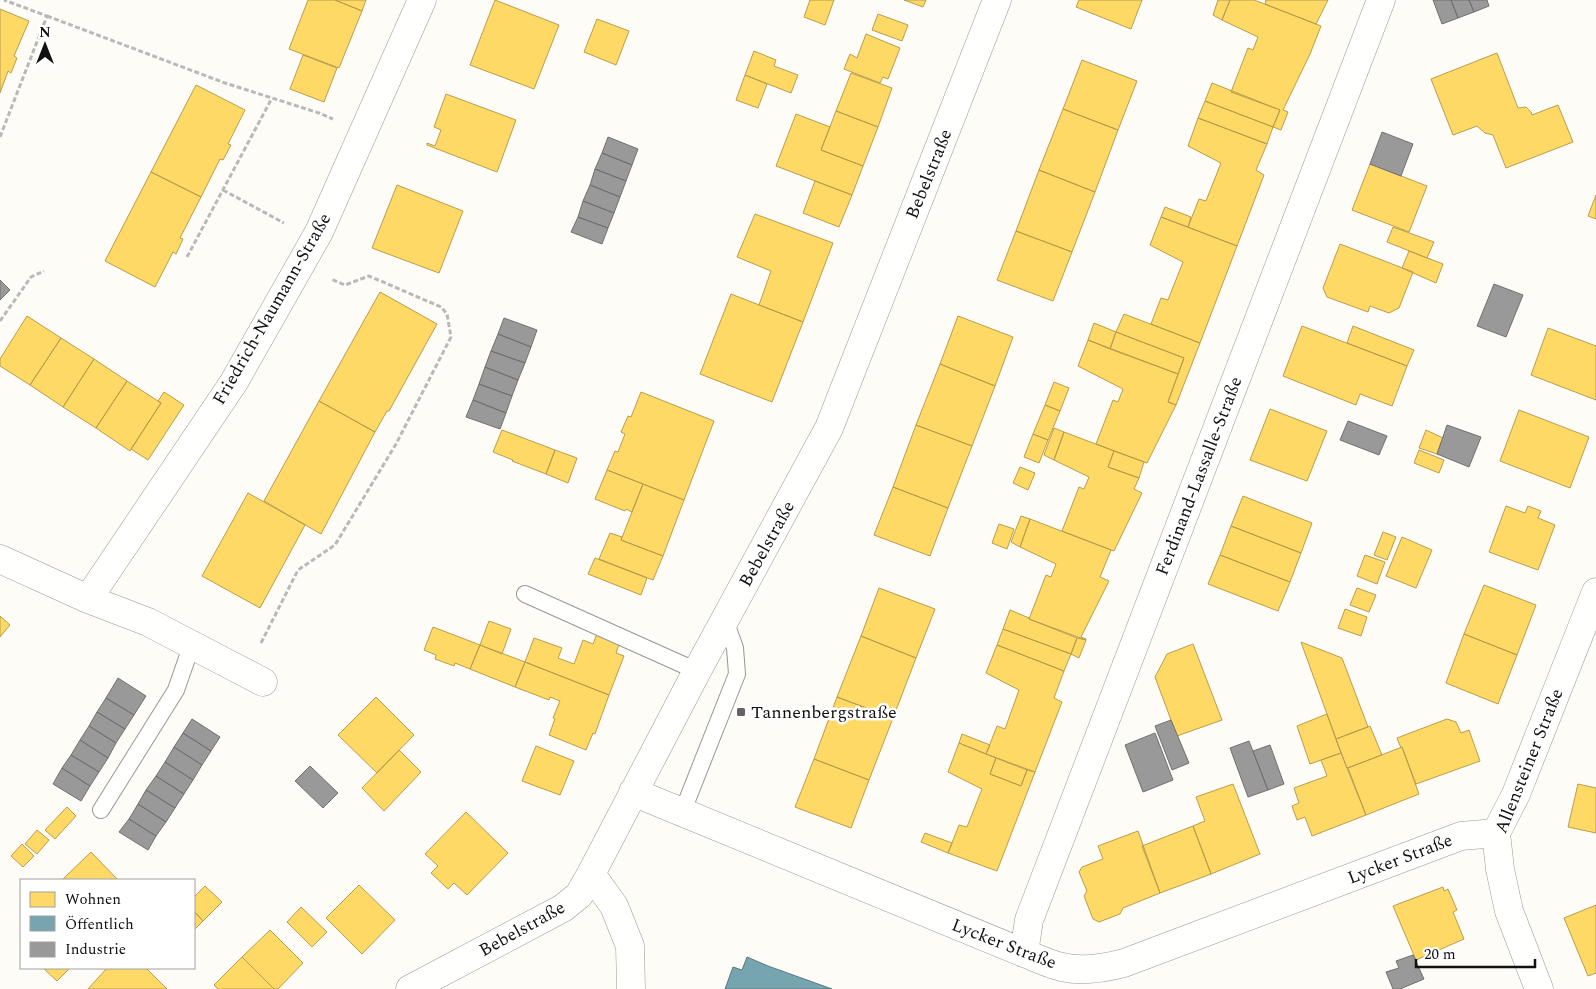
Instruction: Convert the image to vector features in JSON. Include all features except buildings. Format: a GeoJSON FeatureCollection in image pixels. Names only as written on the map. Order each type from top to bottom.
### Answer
{"type":"FeatureCollection","features":[{"type":"Feature","properties":{"kind":"street","name":"Friedrich-Naumann-Straße"},"geometry":{"type":"LineString","coordinates":[[88,600],[234,382],[301,265],[315,239],[422,0]]}},
{"type":"Feature","properties":{"kind":"street","name":"Bebelstraße"},"geometry":{"type":"LineString","coordinates":[[410,989],[563,908],[579,894],[591,874],[697,671],[829,428],[998,0]]}},
{"type":"Feature","properties":{"kind":"street","name":"Ferdinand-Lassalle-Straße"},"geometry":{"type":"LineString","coordinates":[[1024,953],[1030,920],[1381,0]]}},
{"type":"Feature","properties":{"kind":"street"},"geometry":{"type":"LineString","coordinates":[[0,559],[88,600],[148,622],[255,677]]}},
{"type":"Feature","properties":{"kind":"street","name":"Allensteiner Straße"},"geometry":{"type":"LineString","coordinates":[[1539,989],[1509,911],[1500,869],[1496,833],[1516,794],[1596,592]]}},
{"type":"Feature","properties":{"kind":"street","name":"Lycker Straße"},"geometry":{"type":"LineString","coordinates":[[633,792],[1024,953],[1063,978],[1124,962],[1461,836],[1496,833]]}},
{"type":"Feature","properties":{"kind":"street"},"geometry":{"type":"LineString","coordinates":[[591,874],[614,906],[630,946],[631,989]]}},
{"type":"Feature","properties":{"kind":"lane"},"geometry":{"type":"LineString","coordinates":[[525,594],[697,671]]}},
{"type":"Feature","properties":{"kind":"lane"},"geometry":{"type":"LineString","coordinates":[[682,813],[736,674],[735,648],[725,620]]}},
{"type":"Feature","properties":{"kind":"lane"},"geometry":{"type":"LineString","coordinates":[[101,810],[176,690],[192,644]]}},
{"type":"Feature","properties":{"kind":"path"},"geometry":{"type":"LineString","coordinates":[[4,0],[226,83],[319,113],[363,133]]}},
{"type":"Feature","properties":{"kind":"path"},"geometry":{"type":"LineString","coordinates":[[0,138],[46,16]]}},
{"type":"Feature","properties":{"kind":"path"},"geometry":{"type":"LineString","coordinates":[[187,257],[272,98]]}},
{"type":"Feature","properties":{"kind":"path"},"geometry":{"type":"LineString","coordinates":[[223,190],[315,239]]}},
{"type":"Feature","properties":{"kind":"path"},"geometry":{"type":"LineString","coordinates":[[255,677],[298,570],[335,545],[396,444],[451,337],[447,314],[441,307],[369,276],[344,285],[301,265]]}},
{"type":"Feature","properties":{"kind":"path"},"geometry":{"type":"LineString","coordinates":[[0,321],[31,277],[44,271]]}},
{"type":"Feature","properties":{"kind":"place","name":"Tannenbergstraße"},"geometry":{"type":"Point","coordinates":[741,712]}}]}
